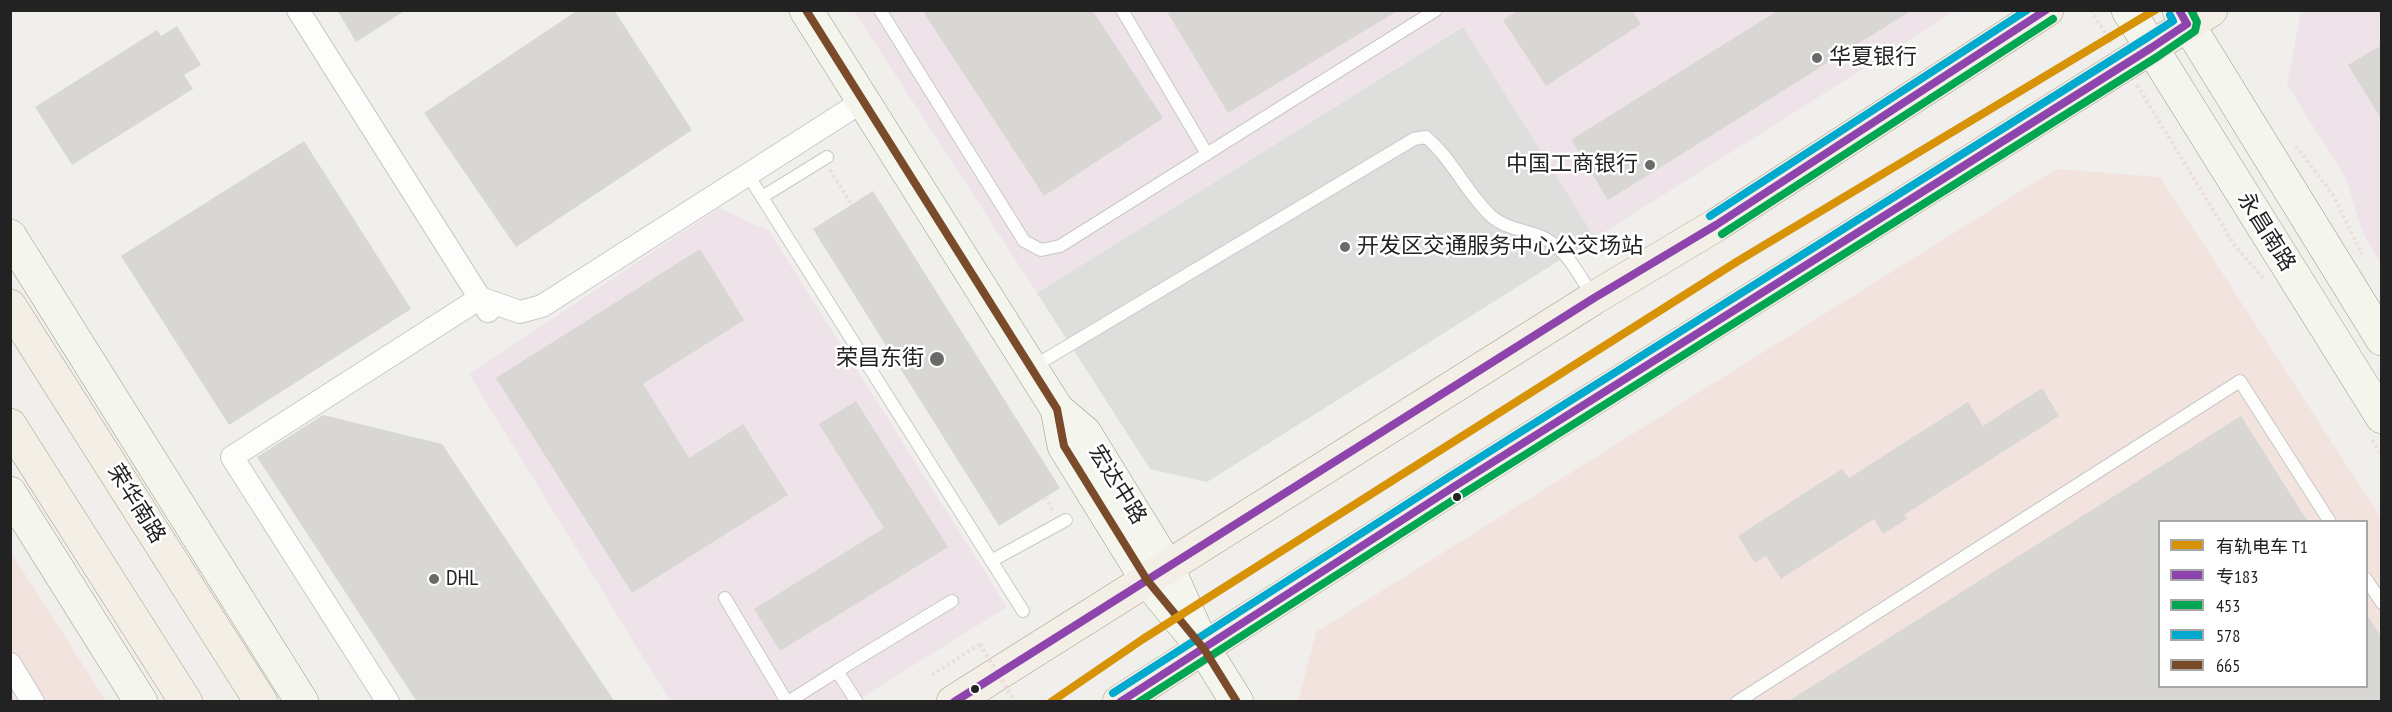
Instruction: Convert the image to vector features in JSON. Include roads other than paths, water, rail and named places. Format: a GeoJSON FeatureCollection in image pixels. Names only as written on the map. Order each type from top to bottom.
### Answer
{"type":"FeatureCollection","features":[{"type":"Feature","properties":{"kind":"main road"},"geometry":{"type":"LineString","coordinates":[[952,702],[1594,298],[1716,225],[2047,10]]}},
{"type":"Feature","properties":{"kind":"main road"},"geometry":{"type":"LineString","coordinates":[[1119,702],[1204,650],[1455,486],[2151,48],[2192,15]]}},
{"type":"Feature","properties":{"kind":"main road","name":"荣华南路"},"geometry":{"type":"LineString","coordinates":[[10,306],[261,702]]}},
{"type":"Feature","properties":{"kind":"main road"},"geometry":{"type":"LineString","coordinates":[[10,425],[186,702]]}},
{"type":"Feature","properties":{"kind":"street"},"geometry":{"type":"LineString","coordinates":[[298,10],[484,304]]}},
{"type":"Feature","properties":{"kind":"street","name":"宏达中路"},"geometry":{"type":"LineString","coordinates":[[806,10],[1056,409],[1085,433],[1158,574],[1237,702]]}},
{"type":"Feature","properties":{"kind":"street","name":"永昌南路"},"geometry":{"type":"LineString","coordinates":[[2128,10],[2382,417]]}},
{"type":"Feature","properties":{"kind":"street","name":"永昌南路"},"geometry":{"type":"LineString","coordinates":[[2192,15],[2382,339]]}},
{"type":"Feature","properties":{"kind":"street"},"geometry":{"type":"LineString","coordinates":[[388,702],[232,458],[484,304],[520,312],[542,306],[863,101]]}},
{"type":"Feature","properties":{"kind":"street"},"geometry":{"type":"LineString","coordinates":[[10,236],[302,702]]}},
{"type":"Feature","properties":{"kind":"street"},"geometry":{"type":"LineString","coordinates":[[48,296],[52,372]]}},
{"type":"Feature","properties":{"kind":"street"},"geometry":{"type":"LineString","coordinates":[[10,493],[141,702]]}},
{"type":"Feature","properties":{"kind":"street"},"geometry":{"type":"LineString","coordinates":[[10,664],[33,702]]}},
{"type":"Feature","properties":{"kind":"lane"},"geometry":{"type":"LineString","coordinates":[[880,10],[1024,241],[1041,250],[1060,246],[1436,10]]}},
{"type":"Feature","properties":{"kind":"lane"},"geometry":{"type":"LineString","coordinates":[[1122,10],[1207,154]]}},
{"type":"Feature","properties":{"kind":"lane"},"geometry":{"type":"LineString","coordinates":[[1031,368],[1414,139],[1426,137],[1438,147],[1466,188],[1493,217],[1516,230],[1547,239],[1566,256],[1594,298]]}},
{"type":"Feature","properties":{"kind":"lane"},"geometry":{"type":"LineString","coordinates":[[762,197],[825,158]]}},
{"type":"Feature","properties":{"kind":"lane"},"geometry":{"type":"LineString","coordinates":[[748,175],[1023,611]]}},
{"type":"Feature","properties":{"kind":"lane"},"geometry":{"type":"LineString","coordinates":[[1737,702],[2241,381],[2329,520]]}},
{"type":"Feature","properties":{"kind":"lane"},"geometry":{"type":"LineString","coordinates":[[991,561],[1066,520]]}},
{"type":"Feature","properties":{"kind":"lane"},"geometry":{"type":"LineString","coordinates":[[2368,581],[2382,603]]}},
{"type":"Feature","properties":{"kind":"lane"},"geometry":{"type":"LineString","coordinates":[[725,598],[788,702],[952,601]]}},
{"type":"Feature","properties":{"kind":"lane"},"geometry":{"type":"LineString","coordinates":[[837,671],[856,702]]}},
{"type":"Feature","properties":{"kind":"tram line","name":"T1"},"geometry":{"type":"LineString","coordinates":[[1051,702],[1143,639],[1738,261],[2155,10]]}},
{"type":"Feature","properties":{"kind":"place","name":"华夏银行"},"geometry":{"type":"Point","coordinates":[1817,58]}},
{"type":"Feature","properties":{"kind":"place","name":"中国工商银行"},"geometry":{"type":"Point","coordinates":[1650,165]}},
{"type":"Feature","properties":{"kind":"place","name":"开发区交通服务中心公交场站"},"geometry":{"type":"Point","coordinates":[1345,247]}},
{"type":"Feature","properties":{"kind":"place","name":"荣昌东街"},"geometry":{"type":"Point","coordinates":[937,359]}},
{"type":"Feature","properties":{"kind":"place","name":"DHL"},"geometry":{"type":"Point","coordinates":[434,579]}}]}
